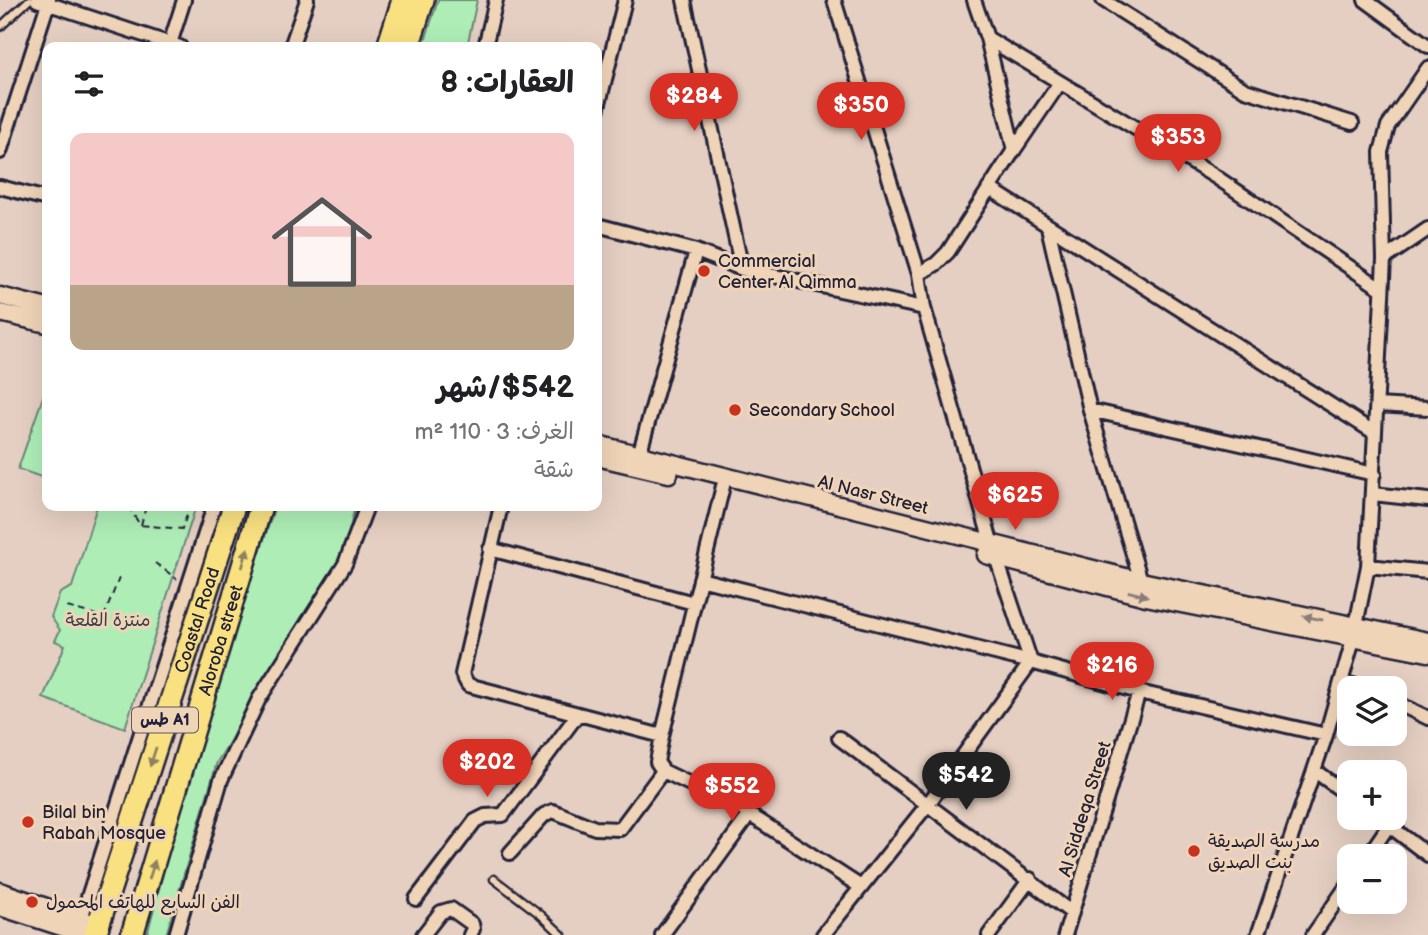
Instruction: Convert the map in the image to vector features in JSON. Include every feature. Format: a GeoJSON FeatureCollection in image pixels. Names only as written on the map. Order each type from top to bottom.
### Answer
{"type":"FeatureCollection","features":[{"type":"Feature","properties":{"kind":"highway"},"geometry":{"type":"LineString","coordinates":[[390,42],[403,0]]}},
{"type":"Feature","properties":{"kind":"highway"},"geometry":{"type":"LineString","coordinates":[[410,42],[423,0]]}},
{"type":"Feature","properties":{"kind":"highway","name":"Coastal Road"},"geometry":{"type":"LineString","coordinates":[[85,930],[232,511]]}},
{"type":"Feature","properties":{"kind":"highway","name":"Aloroba street"},"geometry":{"type":"LineString","coordinates":[[132,935],[259,511]]}},
{"type":"Feature","properties":{"kind":"highway"},"geometry":{"type":"LineString","coordinates":[[85,930],[118,935]]}},
{"type":"Feature","properties":{"kind":"street"},"geometry":{"type":"LineString","coordinates":[[174,42],[184,0]]}},
{"type":"Feature","properties":{"kind":"street"},"geometry":{"type":"LineString","coordinates":[[293,42],[307,0]]}},
{"type":"Feature","properties":{"kind":"street"},"geometry":{"type":"LineString","coordinates":[[486,42],[496,0]]}},
{"type":"Feature","properties":{"kind":"street"},"geometry":{"type":"LineString","coordinates":[[602,91],[625,0]]}},
{"type":"Feature","properties":{"kind":"street"},"geometry":{"type":"LineString","coordinates":[[684,0],[742,269]]}},
{"type":"Feature","properties":{"kind":"street"},"geometry":{"type":"LineString","coordinates":[[834,0],[919,274],[924,308],[994,551],[1031,662]]}},
{"type":"Feature","properties":{"kind":"street"},"geometry":{"type":"LineString","coordinates":[[975,0],[1014,150]]}},
{"type":"Feature","properties":{"kind":"street"},"geometry":{"type":"LineString","coordinates":[[1103,0],[1245,90],[1352,123]]}},
{"type":"Feature","properties":{"kind":"street"},"geometry":{"type":"LineString","coordinates":[[1365,0],[1428,46]]}},
{"type":"Feature","properties":{"kind":"street"},"geometry":{"type":"LineString","coordinates":[[0,152],[4,119],[44,2],[161,42]]}},
{"type":"Feature","properties":{"kind":"street"},"geometry":{"type":"LineString","coordinates":[[987,38],[1216,177],[1382,289]]}},
{"type":"Feature","properties":{"kind":"street"},"geometry":{"type":"LineString","coordinates":[[1343,676],[1368,566],[1384,259],[1383,138],[1428,68]]}},
{"type":"Feature","properties":{"kind":"street"},"geometry":{"type":"LineString","coordinates":[[919,274],[936,264],[948,252],[1059,84]]}},
{"type":"Feature","properties":{"kind":"street"},"geometry":{"type":"LineString","coordinates":[[0,187],[42,199]]}},
{"type":"Feature","properties":{"kind":"street"},"geometry":{"type":"LineString","coordinates":[[989,188],[1375,433]]}},
{"type":"Feature","properties":{"kind":"street"},"geometry":{"type":"LineString","coordinates":[[602,226],[696,251],[742,269],[924,308]]}},
{"type":"Feature","properties":{"kind":"street"},"geometry":{"type":"LineString","coordinates":[[1048,227],[1090,410],[1141,582]]}},
{"type":"Feature","properties":{"kind":"street"},"geometry":{"type":"LineString","coordinates":[[1384,259],[1428,229]]}},
{"type":"Feature","properties":{"kind":"street"},"geometry":{"type":"LineString","coordinates":[[639,455],[696,251]]}},
{"type":"Feature","properties":{"kind":"street"},"geometry":{"type":"LineString","coordinates":[[0,296],[42,307]]}},
{"type":"Feature","properties":{"kind":"street"},"geometry":{"type":"LineString","coordinates":[[0,313],[42,323]]}},
{"type":"Feature","properties":{"kind":"street"},"geometry":{"type":"LineString","coordinates":[[1377,405],[1428,408]]}},
{"type":"Feature","properties":{"kind":"street"},"geometry":{"type":"LineString","coordinates":[[1090,410],[1374,474]]}},
{"type":"Feature","properties":{"kind":"street","name":"Al Nasr Street"},"geometry":{"type":"LineString","coordinates":[[602,445],[994,551],[1146,597],[1354,634],[1428,641]]}},
{"type":"Feature","properties":{"kind":"street","name":"Al Nasr Street"},"geometry":{"type":"LineString","coordinates":[[602,458],[994,551],[1141,582],[1428,653]]}},
{"type":"Feature","properties":{"kind":"street"},"geometry":{"type":"LineString","coordinates":[[723,486],[657,762],[663,771],[750,814],[861,887]]}},
{"type":"Feature","properties":{"kind":"street"},"geometry":{"type":"LineString","coordinates":[[1373,494],[1428,500]]}},
{"type":"Feature","properties":{"kind":"street"},"geometry":{"type":"LineString","coordinates":[[85,930],[187,587],[212,511]]}},
{"type":"Feature","properties":{"kind":"street"},"geometry":{"type":"LineString","coordinates":[[179,934],[221,780],[259,699],[345,564],[357,541],[366,511]]}},
{"type":"Feature","properties":{"kind":"street"},"geometry":{"type":"LineString","coordinates":[[500,511],[463,678],[468,685],[662,736]]}},
{"type":"Feature","properties":{"kind":"street"},"geometry":{"type":"LineString","coordinates":[[490,549],[694,603]]}},
{"type":"Feature","properties":{"kind":"street"},"geometry":{"type":"LineString","coordinates":[[1368,566],[1428,572]]}},
{"type":"Feature","properties":{"kind":"street"},"geometry":{"type":"LineString","coordinates":[[700,579],[1031,662],[1139,692],[1326,735]]}},
{"type":"Feature","properties":{"kind":"street"},"geometry":{"type":"LineString","coordinates":[[823,935],[928,804],[1031,662]]}},
{"type":"Feature","properties":{"kind":"street","name":"Al Siddeqa Street"},"geometry":{"type":"LineString","coordinates":[[1065,935],[1139,692]]}},
{"type":"Feature","properties":{"kind":"street"},"geometry":{"type":"LineString","coordinates":[[1258,935],[1315,771],[1337,698]]}},
{"type":"Feature","properties":{"kind":"street"},"geometry":{"type":"LineString","coordinates":[[1407,708],[1428,718]]}},
{"type":"Feature","properties":{"kind":"street"},"geometry":{"type":"LineString","coordinates":[[416,899],[475,821],[485,816],[503,815],[579,714]]}},
{"type":"Feature","properties":{"kind":"street"},"geometry":{"type":"LineString","coordinates":[[839,738],[1072,913]]}},
{"type":"Feature","properties":{"kind":"street"},"geometry":{"type":"LineString","coordinates":[[510,853],[544,815],[553,811],[594,828],[620,829],[663,771]]}},
{"type":"Feature","properties":{"kind":"street"},"geometry":{"type":"LineString","coordinates":[[1315,771],[1337,787]]}},
{"type":"Feature","properties":{"kind":"street"},"geometry":{"type":"LineString","coordinates":[[662,935],[750,814]]}},
{"type":"Feature","properties":{"kind":"street"},"geometry":{"type":"LineString","coordinates":[[1395,830],[1428,855]]}},
{"type":"Feature","properties":{"kind":"street"},"geometry":{"type":"LineString","coordinates":[[989,935],[1030,879]]}},
{"type":"Feature","properties":{"kind":"street"},"geometry":{"type":"LineString","coordinates":[[0,891],[85,930]]}},
{"type":"Feature","properties":{"kind":"street"},"geometry":{"type":"LineString","coordinates":[[1313,935],[1337,900]]}},
{"type":"Feature","properties":{"kind":"street"},"geometry":{"type":"LineString","coordinates":[[0,907],[85,930]]}},
{"type":"Feature","properties":{"kind":"street"},"geometry":{"type":"LineString","coordinates":[[423,935],[441,912],[451,909],[472,924],[474,929],[470,935]]}},
{"type":"Feature","properties":{"kind":"lane"},"geometry":{"type":"LineString","coordinates":[[0,27],[29,0]]}},
{"type":"Feature","properties":{"kind":"lane"},"geometry":{"type":"LineString","coordinates":[[494,880],[541,915],[562,935]]}},
{"type":"Feature","properties":{"kind":"path"},"geometry":{"type":"LineString","coordinates":[[131,511],[140,525]]}},
{"type":"Feature","properties":{"kind":"path"},"geometry":{"type":"LineString","coordinates":[[140,525],[144,511]]}},
{"type":"Feature","properties":{"kind":"path"},"geometry":{"type":"LineString","coordinates":[[140,525],[182,529],[188,511]]}},
{"type":"Feature","properties":{"kind":"path"},"geometry":{"type":"LineString","coordinates":[[155,563],[187,587]]}},
{"type":"Feature","properties":{"kind":"path"},"geometry":{"type":"LineString","coordinates":[[67,607],[100,616],[105,614],[119,578]]}},
{"type":"Feature","properties":{"kind":"green space"},"geometry":{"type":"Polygon","coordinates":[[[438,0],[477,0],[468,42],[425,42],[438,0]]]}},
{"type":"Feature","properties":{"kind":"green space"},"geometry":{"type":"Polygon","coordinates":[[[42,399],[42,477],[18,469],[42,399]]]}},
{"type":"Feature","properties":{"kind":"green space","name":"منتزة القلعة"},"geometry":{"type":"Polygon","coordinates":[[[95,511],[194,511],[125,728],[43,698],[65,645],[55,641],[60,630],[51,617],[60,593],[72,587],[95,511]]]}},
{"type":"Feature","properties":{"kind":"green space"},"geometry":{"type":"Polygon","coordinates":[[[273,511],[354,511],[343,559],[217,762],[166,935],[147,935],[194,754],[273,511]]]}},
{"type":"Feature","properties":{"kind":"place","name":"Commercial Center Al Qimma"},"geometry":{"type":"Point","coordinates":[704,271]}},
{"type":"Feature","properties":{"kind":"place","name":"Secondary School"},"geometry":{"type":"Point","coordinates":[735,410]}},
{"type":"Feature","properties":{"kind":"place","name":"Bilal bin Rabah Mosque"},"geometry":{"type":"Point","coordinates":[28,822]}},
{"type":"Feature","properties":{"kind":"place","name":"مدرسة الصديقة بنت الصديق"},"geometry":{"type":"Point","coordinates":[1194,851]}},
{"type":"Feature","properties":{"kind":"place","name":"الفن السابع للهاتف المحمول"},"geometry":{"type":"Point","coordinates":[32,902]}}]}
